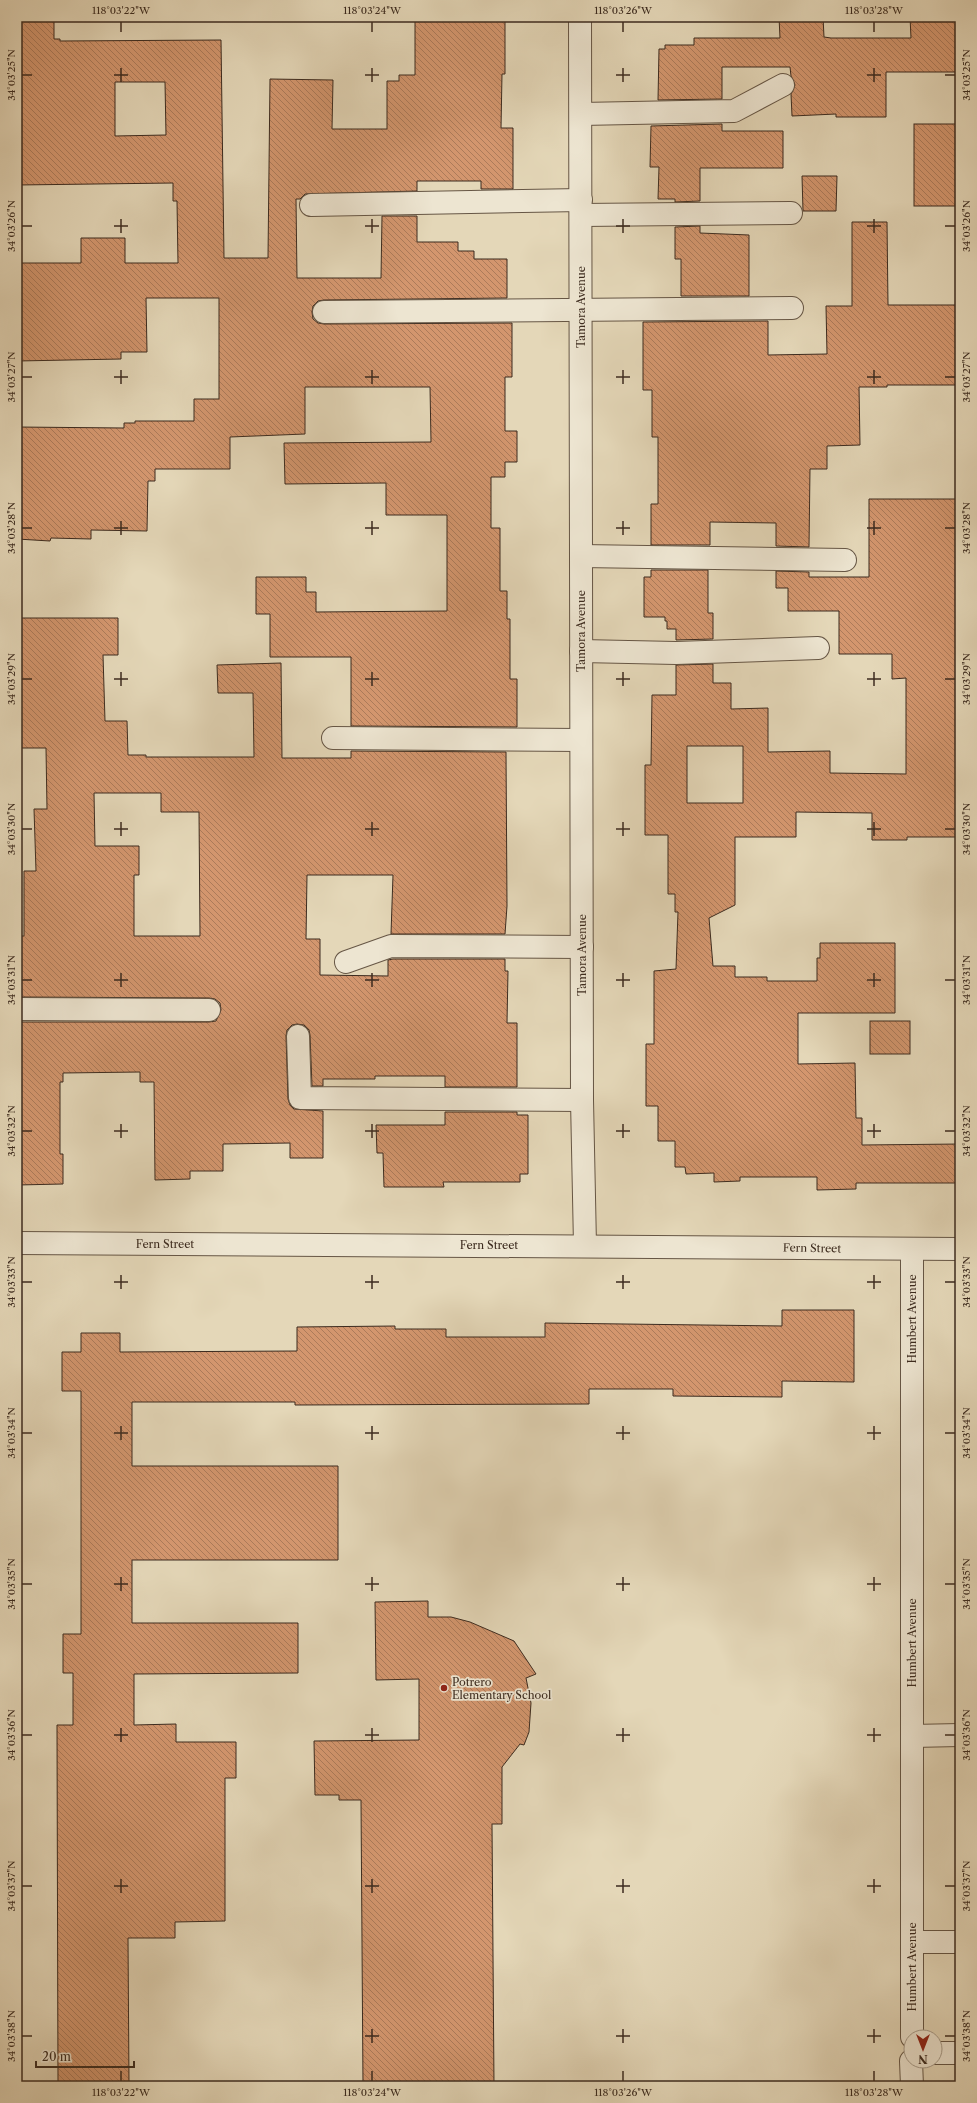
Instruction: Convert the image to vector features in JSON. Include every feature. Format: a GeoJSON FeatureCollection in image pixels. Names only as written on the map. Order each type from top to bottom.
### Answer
{"type":"FeatureCollection","features":[{"type":"Feature","properties":{"kind":"street","name":"Tamora Avenue"},"geometry":{"type":"LineString","coordinates":[[580,17],[582,1100],[586,1245]]}},
{"type":"Feature","properties":{"kind":"street"},"geometry":{"type":"LineString","coordinates":[[580,114],[734,111],[784,85]]}},
{"type":"Feature","properties":{"kind":"street"},"geometry":{"type":"LineString","coordinates":[[311,205],[580,207],[791,213]]}},
{"type":"Feature","properties":{"kind":"street"},"geometry":{"type":"LineString","coordinates":[[324,312],[792,308]]}},
{"type":"Feature","properties":{"kind":"street"},"geometry":{"type":"LineString","coordinates":[[581,556],[845,560]]}},
{"type":"Feature","properties":{"kind":"street"},"geometry":{"type":"LineString","coordinates":[[581,650],[676,653],[818,648]]}},
{"type":"Feature","properties":{"kind":"street"},"geometry":{"type":"LineString","coordinates":[[333,738],[581,740]]}},
{"type":"Feature","properties":{"kind":"street"},"geometry":{"type":"LineString","coordinates":[[346,962],[391,946],[582,947]]}},
{"type":"Feature","properties":{"kind":"street"},"geometry":{"type":"LineString","coordinates":[[17,1009],[209,1010]]}},
{"type":"Feature","properties":{"kind":"street"},"geometry":{"type":"LineString","coordinates":[[298,1036],[300,1098],[582,1100]]}},
{"type":"Feature","properties":{"kind":"street","name":"Fern Street"},"geometry":{"type":"LineString","coordinates":[[17,1243],[586,1245],[960,1249]]}},
{"type":"Feature","properties":{"kind":"street","name":"Humbert Avenue"},"geometry":{"type":"LineString","coordinates":[[912,1249],[912,2029]]}},
{"type":"Feature","properties":{"kind":"street"},"geometry":{"type":"LineString","coordinates":[[912,1736],[960,1735]]}},
{"type":"Feature","properties":{"kind":"street"},"geometry":{"type":"LineString","coordinates":[[913,1942],[960,1942]]}},
{"type":"Feature","properties":{"kind":"street"},"geometry":{"type":"LineString","coordinates":[[943,2053],[960,2053]]}},
{"type":"Feature","properties":{"kind":"street"},"geometry":{"type":"LineString","coordinates":[[912,2069],[912,2086]]}},
{"type":"Feature","properties":{"kind":"building"},"geometry":{"type":"Polygon","coordinates":[[[17,17],[54,17],[54,39],[60,39],[60,41],[221,40],[224,258],[268,258],[270,79],[333,80],[332,129],[387,129],[387,81],[399,81],[399,75],[415,75],[415,17],[505,17],[505,74],[502,74],[501,128],[513,128],[513,189],[481,189],[481,181],[417,181],[417,191],[305,194],[300,199],[296,199],[297,278],[381,278],[382,216],[417,216],[417,242],[458,242],[458,251],[474,251],[474,259],[507,259],[507,298],[324,300],[318,301],[313,306],[312,312],[313,319],[318,323],[324,324],[512,323],[512,377],[505,377],[505,431],[517,431],[517,462],[505,462],[505,477],[491,477],[491,528],[500,528],[500,591],[507,591],[507,619],[510,619],[510,679],[517,679],[517,727],[351,726],[351,657],[270,657],[270,614],[256,614],[256,577],[306,577],[306,592],[316,592],[316,612],[447,611],[447,515],[386,515],[386,483],[285,484],[284,443],[431,442],[430,387],[305,387],[305,434],[230,437],[230,469],[155,469],[155,481],[148,481],[147,531],[91,530],[91,539],[51,538],[50,541],[17,539],[17,427],[124,428],[124,423],[135,423],[135,421],[194,421],[194,399],[219,399],[219,298],[146,298],[147,352],[121,352],[121,359],[17,361],[17,263],[81,263],[81,238],[125,238],[125,263],[178,263],[177,201],[173,201],[173,183],[17,185],[17,17]],[[115,82],[115,136],[166,135],[165,82],[115,82]]]}},
{"type":"Feature","properties":{"kind":"building"},"geometry":{"type":"Polygon","coordinates":[[[779,17],[823,17],[824,37],[911,38],[910,17],[960,17],[960,72],[886,72],[886,117],[836,117],[836,114],[792,116],[791,94],[795,85],[791,76],[790,67],[722,67],[722,99],[658,100],[659,49],[665,49],[665,45],[694,45],[694,38],[780,38],[779,17]]]}},
{"type":"Feature","properties":{"kind":"building"},"geometry":{"type":"Polygon","coordinates":[[[722,124],[722,131],[783,131],[783,168],[700,168],[700,201],[675,202],[675,199],[658,199],[659,167],[650,167],[651,126],[722,124]]]}},
{"type":"Feature","properties":{"kind":"building"},"geometry":{"type":"Polygon","coordinates":[[[914,124],[960,124],[960,206],[914,206],[914,124]]]}},
{"type":"Feature","properties":{"kind":"building"},"geometry":{"type":"Polygon","coordinates":[[[802,176],[837,176],[836,211],[803,211],[802,176]]]}},
{"type":"Feature","properties":{"kind":"building"},"geometry":{"type":"Polygon","coordinates":[[[852,222],[887,222],[888,305],[960,305],[960,385],[887,385],[887,387],[859,387],[860,445],[827,446],[827,469],[810,469],[809,547],[776,546],[776,523],[710,522],[710,545],[651,545],[651,504],[658,504],[658,437],[652,437],[652,390],[643,390],[643,322],[768,321],[768,355],[827,354],[826,306],[852,306],[852,222]]]}},
{"type":"Feature","properties":{"kind":"building"},"geometry":{"type":"Polygon","coordinates":[[[700,226],[700,233],[749,235],[749,296],[681,296],[681,259],[675,259],[675,227],[700,226]]]}},
{"type":"Feature","properties":{"kind":"building"},"geometry":{"type":"Polygon","coordinates":[[[869,499],[960,499],[960,837],[907,837],[907,840],[872,840],[872,813],[796,812],[796,837],[735,837],[735,905],[709,918],[713,966],[735,966],[735,977],[767,977],[767,981],[817,981],[817,958],[820,958],[820,943],[895,943],[895,1013],[798,1013],[798,1064],[855,1063],[856,1118],[862,1118],[862,1145],[960,1144],[960,1183],[856,1183],[856,1189],[817,1190],[817,1177],[740,1177],[740,1181],[714,1182],[714,1173],[686,1174],[685,1167],[675,1167],[675,1141],[658,1141],[658,1106],[646,1106],[646,1044],[654,1044],[654,971],[676,969],[678,912],[675,912],[675,894],[668,894],[668,835],[645,835],[645,765],[651,765],[652,695],[676,695],[676,665],[713,664],[713,683],[731,683],[731,709],[768,708],[768,752],[830,751],[830,773],[906,774],[906,678],[892,679],[892,654],[839,654],[839,611],[788,611],[788,588],[776,588],[776,571],[809,572],[809,577],[869,577],[869,499]],[[687,746],[687,803],[743,803],[743,746],[687,746]]]}},
{"type":"Feature","properties":{"kind":"building"},"geometry":{"type":"Polygon","coordinates":[[[651,570],[708,570],[708,613],[713,613],[713,639],[676,640],[676,629],[667,629],[667,621],[665,621],[665,617],[644,617],[644,577],[651,577],[651,570]]]}},
{"type":"Feature","properties":{"kind":"building"},"geometry":{"type":"Polygon","coordinates":[[[17,618],[118,618],[118,655],[103,655],[105,721],[127,721],[128,755],[146,755],[146,757],[254,757],[253,693],[218,693],[217,665],[281,663],[282,758],[351,758],[351,751],[506,752],[507,906],[505,934],[391,934],[393,875],[307,875],[306,939],[320,939],[320,975],[388,976],[388,960],[393,959],[505,959],[505,971],[508,971],[507,1023],[517,1023],[517,1087],[445,1087],[445,1076],[375,1076],[375,1079],[323,1079],[323,1086],[312,1086],[309,1030],[304,1025],[297,1024],[292,1025],[287,1030],[286,1036],[288,1099],[290,1105],[294,1109],[323,1111],[323,1158],[290,1158],[290,1143],[223,1144],[223,1171],[190,1171],[190,1179],[155,1180],[154,1082],[140,1082],[140,1072],[63,1073],[63,1082],[60,1082],[60,1154],[63,1154],[63,1184],[17,1185],[17,1022],[209,1022],[216,1021],[221,1010],[220,1003],[215,999],[209,998],[17,997],[17,936],[24,936],[24,871],[36,871],[34,809],[47,809],[46,748],[17,748],[17,618]],[[94,793],[95,846],[139,846],[139,875],[134,875],[134,936],[200,936],[199,812],[161,812],[161,793],[94,793]]]}},
{"type":"Feature","properties":{"kind":"building"},"geometry":{"type":"Polygon","coordinates":[[[870,1021],[910,1021],[910,1054],[870,1054],[870,1021]]]}},
{"type":"Feature","properties":{"kind":"building"},"geometry":{"type":"Polygon","coordinates":[[[445,1112],[517,1112],[517,1115],[528,1115],[528,1174],[520,1174],[520,1182],[443,1182],[444,1187],[384,1187],[383,1153],[377,1153],[376,1125],[445,1125],[445,1112]]]}},
{"type":"Feature","properties":{"kind":"building"},"geometry":{"type":"Polygon","coordinates":[[[782,1310],[854,1310],[854,1382],[782,1381],[782,1397],[673,1396],[673,1389],[589,1389],[589,1404],[295,1405],[295,1402],[132,1402],[132,1466],[338,1466],[338,1560],[132,1560],[132,1623],[298,1623],[298,1673],[134,1674],[134,1725],[176,1724],[176,1742],[236,1742],[236,1778],[225,1778],[225,1921],[175,1922],[175,1938],[128,1938],[129,2086],[58,2086],[57,1725],[73,1725],[73,1673],[63,1673],[63,1634],[81,1634],[81,1391],[62,1391],[62,1352],[81,1352],[81,1333],[120,1333],[120,1352],[297,1351],[297,1327],[395,1326],[395,1329],[446,1329],[446,1337],[545,1337],[545,1323],[782,1326],[782,1310]]]}},
{"type":"Feature","properties":{"kind":"building"},"geometry":{"type":"Polygon","coordinates":[[[428,1601],[428,1617],[451,1617],[470,1622],[514,1641],[536,1674],[526,1678],[531,1703],[529,1732],[524,1745],[520,1744],[502,1767],[502,1824],[492,1824],[494,2086],[363,2086],[361,1800],[339,1800],[339,1795],[315,1795],[314,1741],[419,1740],[419,1679],[376,1680],[375,1602],[428,1601]]]}},
{"type":"Feature","properties":{"kind":"place","name":"Potrero Elementary School"},"geometry":{"type":"Point","coordinates":[444,1688]}}]}
